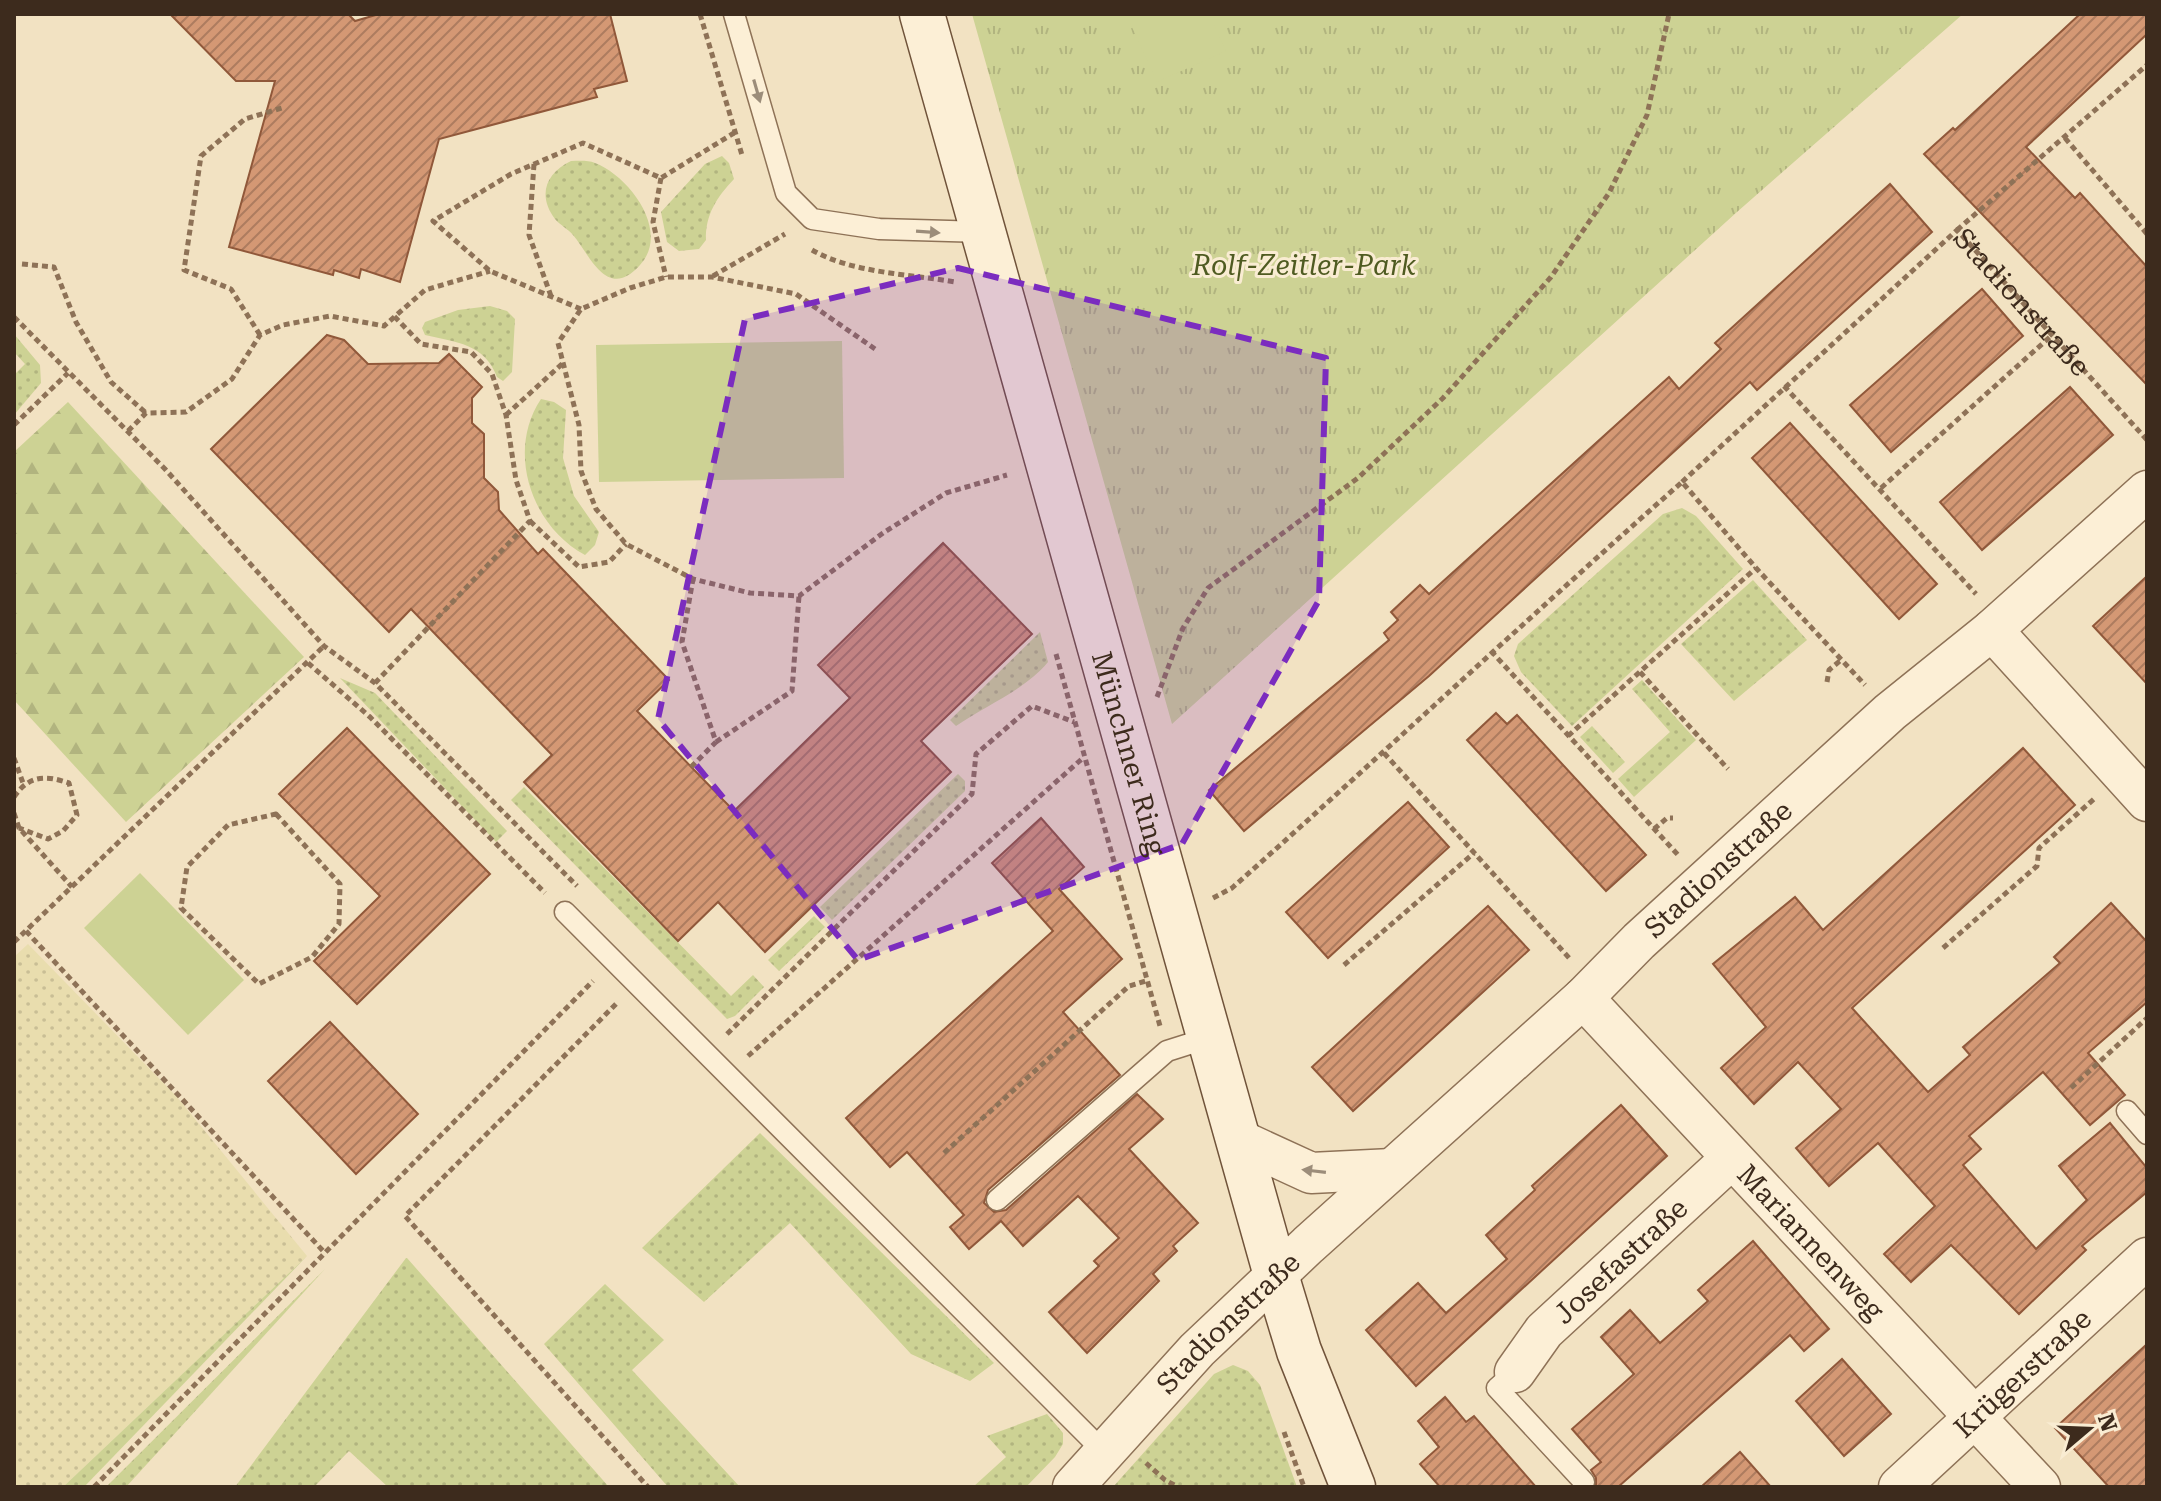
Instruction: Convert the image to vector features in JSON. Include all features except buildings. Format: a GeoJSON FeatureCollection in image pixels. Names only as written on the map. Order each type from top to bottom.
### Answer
{"type":"FeatureCollection","features":[{"type":"Feature","properties":{"kind":"main road","name":"Münchner Ring"},"geometry":{"type":"LineString","coordinates":[[922,14],[1276,1275],[1299,1351],[1353,1487]]}},
{"type":"Feature","properties":{"kind":"street","name":"Stadionstraße"},"geometry":{"type":"LineString","coordinates":[[1073,1487],[1197,1350],[1276,1275],[1583,998],[1639,941],[1890,712],[1992,630],[2147,491]]}},
{"type":"Feature","properties":{"kind":"street"},"geometry":{"type":"LineString","coordinates":[[1992,630],[2135,787]]}},
{"type":"Feature","properties":{"kind":"street","name":"Mariannenweg"},"geometry":{"type":"LineString","coordinates":[[1583,998],[2040,1487]]}},
{"type":"Feature","properties":{"kind":"street"},"geometry":{"type":"LineString","coordinates":[[1237,1139],[1311,1173],[1392,1169]]}},
{"type":"Feature","properties":{"kind":"street","name":"Josefastraße"},"geometry":{"type":"LineString","coordinates":[[1515,1372],[1544,1331],[1732,1158]]}},
{"type":"Feature","properties":{"kind":"street","name":"Krügerstraße"},"geometry":{"type":"LineString","coordinates":[[1899,1487],[2147,1258]]}},
{"type":"Feature","properties":{"kind":"lane"},"geometry":{"type":"LineString","coordinates":[[734,14],[786,193],[812,219],[879,229],[984,232]]}},
{"type":"Feature","properties":{"kind":"lane"},"geometry":{"type":"LineString","coordinates":[[565,912],[1104,1452]]}},
{"type":"Feature","properties":{"kind":"lane"},"geometry":{"type":"LineString","coordinates":[[997,1200],[1167,1051],[1208,1038]]}},
{"type":"Feature","properties":{"kind":"lane"},"geometry":{"type":"LineString","coordinates":[[2127,1111],[2147,1134]]}},
{"type":"Feature","properties":{"kind":"lane"},"geometry":{"type":"LineString","coordinates":[[1515,1372],[1497,1388],[1584,1482]]}},
{"type":"Feature","properties":{"kind":"path"},"geometry":{"type":"LineString","coordinates":[[1157,698],[1183,628],[1208,588],[1358,478],[1443,398],[1551,277],[1609,193],[1647,115],[1669,14]]}},
{"type":"Feature","properties":{"kind":"path"},"geometry":{"type":"LineString","coordinates":[[1957,230],[2147,65]]}},
{"type":"Feature","properties":{"kind":"path"},"geometry":{"type":"LineString","coordinates":[[260,335],[231,289],[184,270],[201,156],[245,119],[285,107]]}},
{"type":"Feature","properties":{"kind":"path"},"geometry":{"type":"LineString","coordinates":[[666,277],[653,222],[661,178],[734,133]]}},
{"type":"Feature","properties":{"kind":"path"},"geometry":{"type":"LineString","coordinates":[[2065,138],[2147,234]]}},
{"type":"Feature","properties":{"kind":"path"},"geometry":{"type":"LineString","coordinates":[[581,309],[490,271],[433,221],[534,164],[583,143],[661,178]]}},
{"type":"Feature","properties":{"kind":"path"},"geometry":{"type":"LineString","coordinates":[[534,164],[529,235],[551,297]]}},
{"type":"Feature","properties":{"kind":"path","name":"Stadionstraße"},"geometry":{"type":"LineString","coordinates":[[1213,898],[1232,888],[1384,753],[1491,651],[1682,482],[1957,230],[2147,440]]}},
{"type":"Feature","properties":{"kind":"path"},"geometry":{"type":"LineString","coordinates":[[712,277],[785,234]]}},
{"type":"Feature","properties":{"kind":"path"},"geometry":{"type":"LineString","coordinates":[[22,264],[54,267],[76,322],[111,382],[146,413],[186,412],[232,379],[260,335],[283,325],[330,316],[384,326],[425,290],[490,271]]}},
{"type":"Feature","properties":{"kind":"path"},"geometry":{"type":"LineString","coordinates":[[875,349],[796,294],[712,277],[666,277],[581,309],[558,343],[579,425],[581,471],[596,509],[626,544],[693,579],[750,593],[799,596],[883,533],[946,493],[1007,475]]}},
{"type":"Feature","properties":{"kind":"path"},"geometry":{"type":"LineString","coordinates":[[393,315],[421,344],[471,352],[492,374],[506,415],[516,480],[530,521],[579,567],[609,562],[626,544]]}},
{"type":"Feature","properties":{"kind":"path"},"geometry":{"type":"LineString","coordinates":[[14,317],[128,431],[324,646],[375,683],[584,893]]}},
{"type":"Feature","properties":{"kind":"path"},"geometry":{"type":"LineString","coordinates":[[1881,488],[2051,336]]}},
{"type":"Feature","properties":{"kind":"path"},"geometry":{"type":"LineString","coordinates":[[506,415],[563,363]]}},
{"type":"Feature","properties":{"kind":"path"},"geometry":{"type":"LineString","coordinates":[[14,425],[68,372]]}},
{"type":"Feature","properties":{"kind":"path"},"geometry":{"type":"LineString","coordinates":[[1784,386],[1980,599],[1992,630]]}},
{"type":"Feature","properties":{"kind":"path"},"geometry":{"type":"LineString","coordinates":[[128,431],[146,413]]}},
{"type":"Feature","properties":{"kind":"path"},"geometry":{"type":"LineString","coordinates":[[1682,482],[1756,568],[1890,712]]}},
{"type":"Feature","properties":{"kind":"path"},"geometry":{"type":"LineString","coordinates":[[375,683],[530,521]]}},
{"type":"Feature","properties":{"kind":"path"},"geometry":{"type":"LineString","coordinates":[[1568,736],[1756,568]]}},
{"type":"Feature","properties":{"kind":"path"},"geometry":{"type":"LineString","coordinates":[[693,579],[682,642],[716,742]]}},
{"type":"Feature","properties":{"kind":"path"},"geometry":{"type":"LineString","coordinates":[[691,767],[716,742],[792,691],[799,596]]}},
{"type":"Feature","properties":{"kind":"path"},"geometry":{"type":"LineString","coordinates":[[14,942],[324,646]]}},
{"type":"Feature","properties":{"kind":"path"},"geometry":{"type":"LineString","coordinates":[[1491,651],[1686,864]]}},
{"type":"Feature","properties":{"kind":"path"},"geometry":{"type":"LineString","coordinates":[[1827,682],[1829,670],[1841,660]]}},
{"type":"Feature","properties":{"kind":"path"},"geometry":{"type":"LineString","coordinates":[[308,663],[370,717],[565,912]]}},
{"type":"Feature","properties":{"kind":"path"},"geometry":{"type":"LineString","coordinates":[[1640,672],[1728,769]]}},
{"type":"Feature","properties":{"kind":"path"},"geometry":{"type":"LineString","coordinates":[[708,1053],[972,794],[976,754],[1032,706],[1074,722]]}},
{"type":"Feature","properties":{"kind":"path"},"geometry":{"type":"LineString","coordinates":[[1384,753],[1575,964],[1583,998]]}},
{"type":"Feature","properties":{"kind":"path"},"geometry":{"type":"LineString","coordinates":[[748,1056],[1084,757]]}},
{"type":"Feature","properties":{"kind":"path"},"geometry":{"type":"LineString","coordinates":[[14,758],[23,783]]}},
{"type":"Feature","properties":{"kind":"path"},"geometry":{"type":"LineString","coordinates":[[14,797],[23,783],[46,775],[69,783],[77,815],[63,831],[48,839],[19,828]]}},
{"type":"Feature","properties":{"kind":"path"},"geometry":{"type":"LineString","coordinates":[[1943,948],[2037,866],[2039,848],[2135,787]]}},
{"type":"Feature","properties":{"kind":"path"},"geometry":{"type":"LineString","coordinates":[[14,813],[19,828],[72,887]]}},
{"type":"Feature","properties":{"kind":"path"},"geometry":{"type":"LineString","coordinates":[[276,814],[340,884],[339,924],[312,957],[259,984],[181,908],[187,867],[228,825],[276,814]]}},
{"type":"Feature","properties":{"kind":"path"},"geometry":{"type":"LineString","coordinates":[[1654,829],[1667,818],[1673,818]]}},
{"type":"Feature","properties":{"kind":"path"},"geometry":{"type":"LineString","coordinates":[[1344,965],[1474,853]]}},
{"type":"Feature","properties":{"kind":"path"},"geometry":{"type":"LineString","coordinates":[[26,931],[325,1253]]}},
{"type":"Feature","properties":{"kind":"path"},"geometry":{"type":"LineString","coordinates":[[94,1487],[613,960]]}},
{"type":"Feature","properties":{"kind":"path"},"geometry":{"type":"LineString","coordinates":[[944,1153],[1129,986],[1146,981]]}},
{"type":"Feature","properties":{"kind":"path"},"geometry":{"type":"LineString","coordinates":[[636,984],[405,1216],[648,1487]]}},
{"type":"Feature","properties":{"kind":"path"},"geometry":{"type":"LineString","coordinates":[[2071,1088],[2147,1018]]}},
{"type":"Feature","properties":{"kind":"path"},"geometry":{"type":"LineString","coordinates":[[715,1024],[726,1035]]}},
{"type":"Feature","properties":{"kind":"path"},"geometry":{"type":"LineString","coordinates":[[1144,1461],[1178,1487]]}},
{"type":"Feature","properties":{"kind":"highlighted area"},"geometry":{"type":"Polygon","coordinates":[[[958,268],[1326,358],[1319,600],[1182,844],[858,960],[658,719],[745,319],[958,268]]]}},
{"type":"Feature","properties":{"kind":"shaded area"},"geometry":{"type":"Polygon","coordinates":[[[28,944],[177,1097],[307,1256],[63,1487],[14,1487],[14,957],[28,944]]]}},
{"type":"Feature","properties":{"kind":"green space","name":"Rolf-Zeitler-Park"},"geometry":{"type":"Polygon","coordinates":[[[972,14],[1963,14],[1737,212],[1172,724],[972,14]]]}},
{"type":"Feature","properties":{"kind":"green space"},"geometry":{"type":"Polygon","coordinates":[[[1126,14],[1209,14],[1226,51],[1157,82],[1126,14]]]}},
{"type":"Feature","properties":{"kind":"green space"},"geometry":{"type":"Polygon","coordinates":[[[722,156],[729,163],[734,179],[713,207],[706,240],[699,249],[679,251],[667,242],[661,212],[705,164],[722,156]]]}},
{"type":"Feature","properties":{"kind":"green space"},"geometry":{"type":"Polygon","coordinates":[[[571,161],[592,162],[608,170],[621,180],[642,206],[651,237],[640,265],[628,275],[618,279],[600,271],[549,210],[546,193],[550,178],[571,161]]]}},
{"type":"Feature","properties":{"kind":"green space"},"geometry":{"type":"Polygon","coordinates":[[[490,306],[507,311],[515,319],[512,372],[503,381],[477,351],[425,335],[422,328],[425,322],[458,310],[490,306]]]}},
{"type":"Feature","properties":{"kind":"green space"},"geometry":{"type":"Polygon","coordinates":[[[14,334],[40,365],[41,383],[14,415],[14,375],[25,364],[14,352],[14,334]]]}},
{"type":"Feature","properties":{"kind":"green space"},"geometry":{"type":"Polygon","coordinates":[[[842,341],[844,478],[599,482],[596,345],[842,341]]]}},
{"type":"Feature","properties":{"kind":"green space"},"geometry":{"type":"Polygon","coordinates":[[[541,399],[554,402],[566,410],[563,458],[574,496],[599,532],[595,545],[585,555],[550,526],[530,486],[525,464],[526,441],[531,419],[541,399]]]}},
{"type":"Feature","properties":{"kind":"green space"},"geometry":{"type":"Polygon","coordinates":[[[68,402],[304,657],[126,822],[14,700],[14,452],[68,402]]]}},
{"type":"Feature","properties":{"kind":"green space"},"geometry":{"type":"Polygon","coordinates":[[[1682,508],[1696,516],[1743,569],[1572,726],[1521,672],[1514,656],[1518,644],[1663,514],[1682,508]]]}},
{"type":"Feature","properties":{"kind":"green space"},"geometry":{"type":"Polygon","coordinates":[[[1753,580],[1807,640],[1734,701],[1681,644],[1753,580]]]}},
{"type":"Feature","properties":{"kind":"green space"},"geometry":{"type":"Polygon","coordinates":[[[1040,632],[1048,662],[1017,689],[956,726],[950,720],[1040,632]]]}},
{"type":"Feature","properties":{"kind":"green space"},"geometry":{"type":"Polygon","coordinates":[[[340,678],[375,693],[507,831],[496,842],[340,678]]]}},
{"type":"Feature","properties":{"kind":"green space"},"geometry":{"type":"Polygon","coordinates":[[[1642,680],[1696,740],[1634,797],[1618,779],[1670,732],[1632,689],[1642,680]]]}},
{"type":"Feature","properties":{"kind":"green space"},"geometry":{"type":"Polygon","coordinates":[[[1592,726],[1625,762],[1613,773],[1580,737],[1592,726]]]}},
{"type":"Feature","properties":{"kind":"green space"},"geometry":{"type":"Polygon","coordinates":[[[958,774],[965,781],[965,791],[832,920],[820,907],[958,774]]]}},
{"type":"Feature","properties":{"kind":"green space"},"geometry":{"type":"Polygon","coordinates":[[[524,787],[731,996],[753,975],[764,987],[735,1016],[727,1019],[511,800],[524,787]]]}},
{"type":"Feature","properties":{"kind":"green space"},"geometry":{"type":"Polygon","coordinates":[[[140,873],[244,980],[188,1035],[84,928],[140,873]]]}},
{"type":"Feature","properties":{"kind":"green space"},"geometry":{"type":"Polygon","coordinates":[[[814,916],[825,927],[779,971],[768,960],[814,916]]]}},
{"type":"Feature","properties":{"kind":"green space"},"geometry":{"type":"Polygon","coordinates":[[[760,1133],[994,1363],[970,1381],[911,1354],[790,1223],[704,1302],[642,1248],[760,1133]]]}},
{"type":"Feature","properties":{"kind":"green space"},"geometry":{"type":"Polygon","coordinates":[[[307,1256],[84,1487],[63,1487],[307,1256]]]}},
{"type":"Feature","properties":{"kind":"green space"},"geometry":{"type":"Polygon","coordinates":[[[406,1258],[609,1487],[388,1487],[349,1451],[314,1487],[235,1487],[406,1258]]]}},
{"type":"Feature","properties":{"kind":"green space"},"geometry":{"type":"Polygon","coordinates":[[[325,1269],[126,1487],[106,1487],[325,1269]]]}},
{"type":"Feature","properties":{"kind":"green space"},"geometry":{"type":"Polygon","coordinates":[[[605,1284],[664,1340],[632,1370],[740,1487],[668,1487],[544,1344],[605,1284]]]}},
{"type":"Feature","properties":{"kind":"green space"},"geometry":{"type":"Polygon","coordinates":[[[1233,1365],[1248,1371],[1260,1385],[1297,1487],[1113,1487],[1214,1374],[1233,1365]]]}},
{"type":"Feature","properties":{"kind":"green space"},"geometry":{"type":"Polygon","coordinates":[[[1047,1414],[1063,1433],[1063,1444],[1055,1457],[1026,1487],[973,1487],[1006,1457],[987,1436],[1047,1414]]]}}]}
